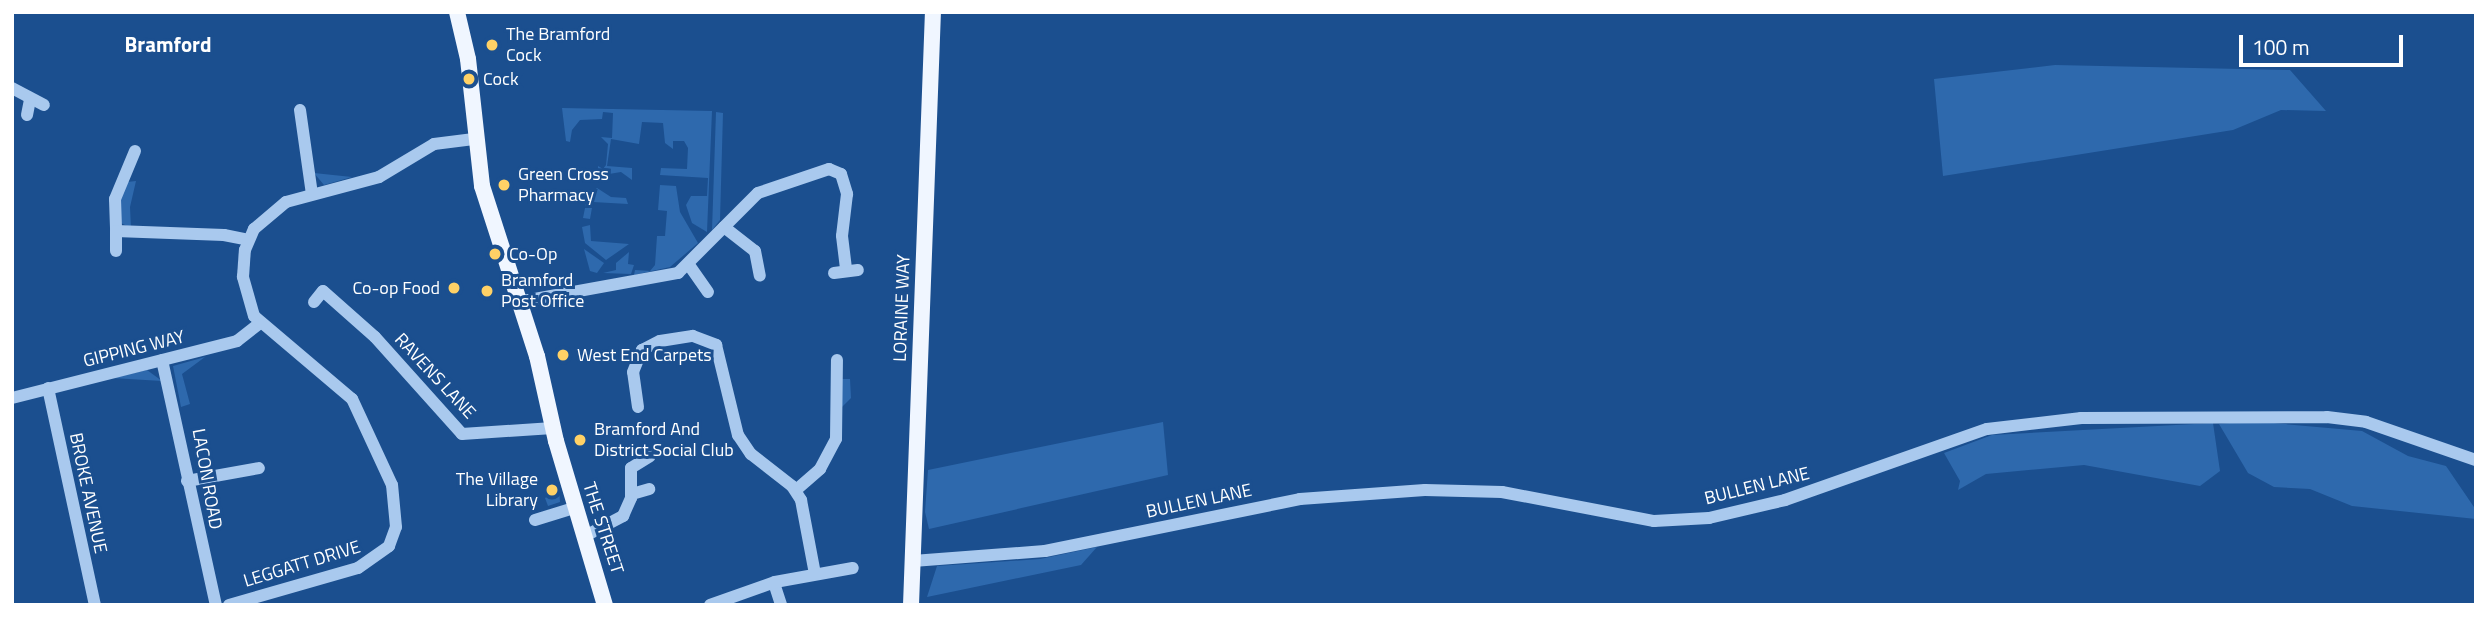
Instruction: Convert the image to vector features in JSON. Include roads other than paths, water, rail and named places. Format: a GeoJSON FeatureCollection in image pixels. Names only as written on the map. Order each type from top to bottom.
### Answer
{"type":"FeatureCollection","features":[{"type":"Feature","properties":{"kind":"main road","name":"THE STREET"},"geometry":{"type":"LineString","coordinates":[[457,12],[468,59],[474,139],[482,186],[606,605]]}},
{"type":"Feature","properties":{"kind":"main road","name":"LORAINE WAY"},"geometry":{"type":"LineString","coordinates":[[911,605],[933,12]]}},
{"type":"Feature","properties":{"kind":"street"},"geometry":{"type":"LineString","coordinates":[[12,88],[30,100],[44,105]]}},
{"type":"Feature","properties":{"kind":"street"},"geometry":{"type":"LineString","coordinates":[[27,115],[30,100]]}},
{"type":"Feature","properties":{"kind":"street"},"geometry":{"type":"LineString","coordinates":[[300,110],[312,194]]}},
{"type":"Feature","properties":{"kind":"street"},"geometry":{"type":"LineString","coordinates":[[259,324],[243,277],[249,240],[277,207],[312,194],[379,177],[435,144],[474,139]]}},
{"type":"Feature","properties":{"kind":"street"},"geometry":{"type":"LineString","coordinates":[[116,251],[115,199],[135,151]]}},
{"type":"Feature","properties":{"kind":"street"},"geometry":{"type":"LineString","coordinates":[[518,302],[592,286],[657,280],[689,265],[758,193],[835,170],[847,194],[842,236],[846,271]]}},
{"type":"Feature","properties":{"kind":"street"},"geometry":{"type":"LineString","coordinates":[[724,227],[755,251],[760,276]]}},
{"type":"Feature","properties":{"kind":"street"},"geometry":{"type":"LineString","coordinates":[[116,232],[223,235],[249,240]]}},
{"type":"Feature","properties":{"kind":"street"},"geometry":{"type":"LineString","coordinates":[[689,265],[708,292]]}},
{"type":"Feature","properties":{"kind":"street","name":"RAVENS LANE"},"geometry":{"type":"LineString","coordinates":[[314,302],[323,291],[375,337],[462,434],[553,428]]}},
{"type":"Feature","properties":{"kind":"street","name":"GIPPING WAY"},"geometry":{"type":"LineString","coordinates":[[12,398],[237,341],[259,324]]}},
{"type":"Feature","properties":{"kind":"street","name":"LEGGATT DRIVE"},"geometry":{"type":"LineString","coordinates":[[229,605],[260,600],[358,568],[377,558],[393,537],[397,506],[366,424],[352,399],[332,378],[259,324]]}},
{"type":"Feature","properties":{"kind":"street"},"geometry":{"type":"LineString","coordinates":[[638,407],[633,372],[642,350],[660,341],[693,336],[711,341],[721,354],[738,435],[751,454],[796,490],[815,574]]}},
{"type":"Feature","properties":{"kind":"street","name":"LACON ROAD"},"geometry":{"type":"LineString","coordinates":[[162,360],[182,435],[187,481],[216,605]]}},
{"type":"Feature","properties":{"kind":"street"},"geometry":{"type":"LineString","coordinates":[[796,490],[820,469],[834,446],[840,418],[837,360]]}},
{"type":"Feature","properties":{"kind":"street","name":"BROKE AVENUE"},"geometry":{"type":"LineString","coordinates":[[48,388],[95,605]]}},
{"type":"Feature","properties":{"kind":"street","name":"BULLEN LANE"},"geometry":{"type":"LineString","coordinates":[[913,561],[1045,551],[1300,499],[1426,490],[1491,491],[1644,519],[1693,520],[1785,500],[1965,435],[2062,419],[2173,414],[2327,416],[2390,429],[2476,460]]}},
{"type":"Feature","properties":{"kind":"street"},"geometry":{"type":"LineString","coordinates":[[587,535],[620,520],[632,494],[631,468],[650,456]]}},
{"type":"Feature","properties":{"kind":"street"},"geometry":{"type":"LineString","coordinates":[[187,481],[259,468]]}},
{"type":"Feature","properties":{"kind":"street"},"geometry":{"type":"LineString","coordinates":[[632,494],[649,489]]}},
{"type":"Feature","properties":{"kind":"street"},"geometry":{"type":"LineString","coordinates":[[535,520],[577,508]]}},
{"type":"Feature","properties":{"kind":"street"},"geometry":{"type":"LineString","coordinates":[[710,605],[774,583],[853,568]]}},
{"type":"Feature","properties":{"kind":"street"},"geometry":{"type":"LineString","coordinates":[[774,583],[781,605]]}},
{"type":"Feature","properties":{"kind":"place","name":"The Bramford Cock"},"geometry":{"type":"Point","coordinates":[492,45]}},
{"type":"Feature","properties":{"kind":"place","name":"Cock"},"geometry":{"type":"Point","coordinates":[469,79]}},
{"type":"Feature","properties":{"kind":"place","name":"Green Cross Pharmacy"},"geometry":{"type":"Point","coordinates":[504,185]}},
{"type":"Feature","properties":{"kind":"place","name":"Co-Op"},"geometry":{"type":"Point","coordinates":[495,254]}},
{"type":"Feature","properties":{"kind":"place","name":"Co-op Food"},"geometry":{"type":"Point","coordinates":[454,288]}},
{"type":"Feature","properties":{"kind":"place","name":"Bramford Post Office"},"geometry":{"type":"Point","coordinates":[487,291]}},
{"type":"Feature","properties":{"kind":"place","name":"West End Carpets"},"geometry":{"type":"Point","coordinates":[563,355]}},
{"type":"Feature","properties":{"kind":"place","name":"Bramford And District Social Club"},"geometry":{"type":"Point","coordinates":[580,440]}},
{"type":"Feature","properties":{"kind":"place","name":"The Village Library"},"geometry":{"type":"Point","coordinates":[552,490]}},
{"type":"Feature","properties":{"kind":"district","name":"Bramford"},"geometry":{"type":"Point","coordinates":[168,44]}}]}
